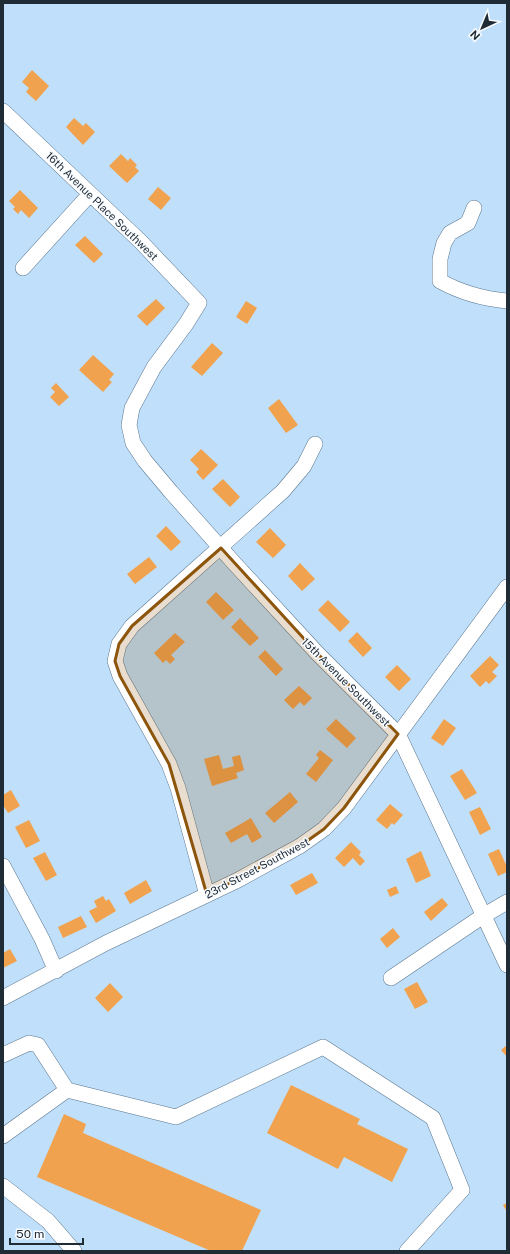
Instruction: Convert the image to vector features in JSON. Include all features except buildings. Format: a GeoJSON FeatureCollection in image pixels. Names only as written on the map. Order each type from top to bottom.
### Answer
{"type":"FeatureCollection","features":[{"type":"Feature","properties":{"kind":"street","name":"16th Avenue Place Southwest"},"geometry":{"type":"LineString","coordinates":[[3,111],[161,262],[200,303],[141,388],[130,416],[130,434]]}},
{"type":"Feature","properties":{"kind":"street"},"geometry":{"type":"LineString","coordinates":[[23,268],[90,194]]}},
{"type":"Feature","properties":{"kind":"street"},"geometry":{"type":"LineString","coordinates":[[474,208],[468,223],[450,233],[444,243],[440,259],[440,281],[449,286],[489,299],[507,301]]}},
{"type":"Feature","properties":{"kind":"street","name":"15th Avenue Southwest"},"geometry":{"type":"LineString","coordinates":[[130,434],[145,461],[221,548],[318,654],[398,734],[507,965]]}},
{"type":"Feature","properties":{"kind":"street"},"geometry":{"type":"LineString","coordinates":[[207,895],[178,788],[169,764],[120,676],[115,661],[116,653],[124,636],[132,626],[283,491],[300,471],[314,444]]}},
{"type":"Feature","properties":{"kind":"street","name":"23rd Street Southwest"},"geometry":{"type":"LineString","coordinates":[[3,998],[106,943],[238,880],[300,846],[324,829],[344,808],[507,587]]}},
{"type":"Feature","properties":{"kind":"street"},"geometry":{"type":"LineString","coordinates":[[3,866],[42,939],[56,971]]}},
{"type":"Feature","properties":{"kind":"street"},"geometry":{"type":"LineString","coordinates":[[391,978],[483,916],[507,902]]}},
{"type":"Feature","properties":{"kind":"street"},"geometry":{"type":"LineString","coordinates":[[3,1055],[29,1043],[38,1045],[67,1090],[176,1117],[324,1048],[432,1118],[436,1125],[462,1190],[407,1251]]}},
{"type":"Feature","properties":{"kind":"street"},"geometry":{"type":"LineString","coordinates":[[3,1136],[67,1090]]}},
{"type":"Feature","properties":{"kind":"street"},"geometry":{"type":"LineString","coordinates":[[3,1186],[48,1221],[74,1251]]}},
{"type":"Feature","properties":{"kind":"highlighted area"},"geometry":{"type":"Polygon","coordinates":[[[221,548],[318,654],[398,734],[344,808],[324,829],[300,846],[207,895],[169,764],[120,676],[115,661],[119,644],[132,626],[221,548]]]}}]}
